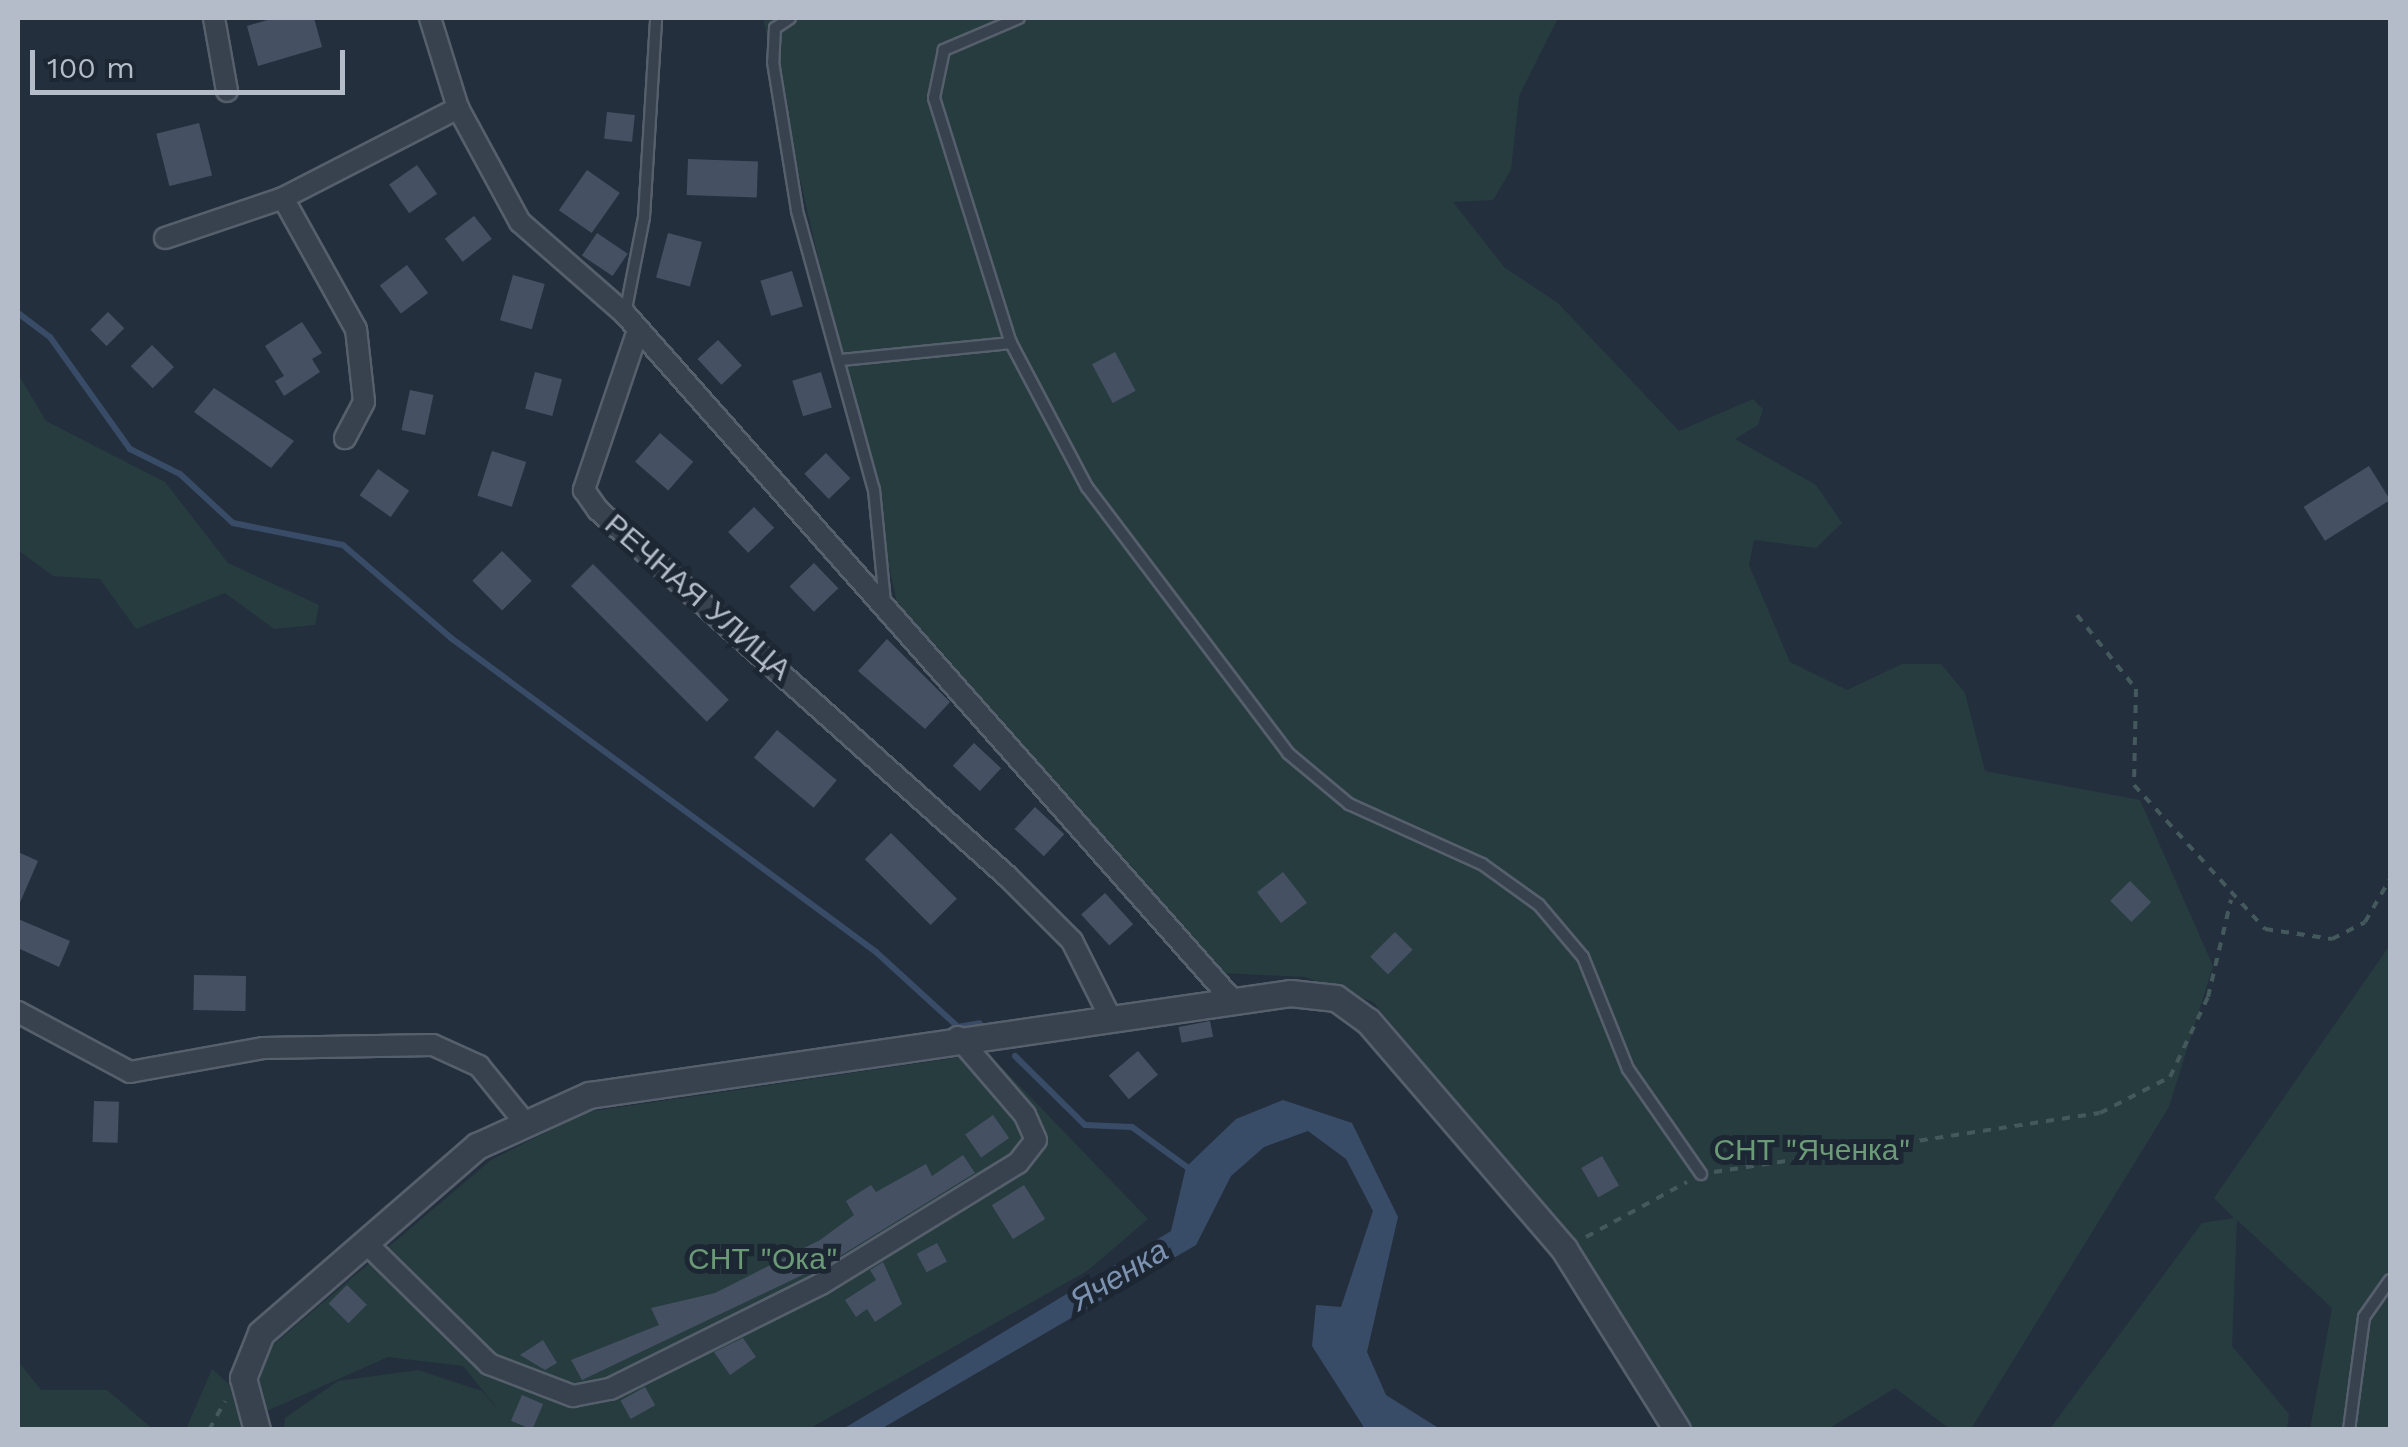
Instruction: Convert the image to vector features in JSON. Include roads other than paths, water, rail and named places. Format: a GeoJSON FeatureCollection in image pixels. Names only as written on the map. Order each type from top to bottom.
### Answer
{"type":"FeatureCollection","features":[{"type":"Feature","properties":{"kind":"street"},"geometry":{"type":"LineString","coordinates":[[214,18],[227,91]]}},
{"type":"Feature","properties":{"kind":"street"},"geometry":{"type":"LineString","coordinates":[[430,18],[458,108],[520,222],[625,314],[636,336],[885,602],[1228,996]]}},
{"type":"Feature","properties":{"kind":"street"},"geometry":{"type":"LineString","coordinates":[[165,238],[283,198],[458,108]]}},
{"type":"Feature","properties":{"kind":"street"},"geometry":{"type":"LineString","coordinates":[[283,198],[356,329],[364,402],[344,438]]}},
{"type":"Feature","properties":{"kind":"street","name":"РЕЧНАЯ УЛИЦА"},"geometry":{"type":"LineString","coordinates":[[636,336],[584,490],[598,510],[1007,876],[1072,940],[1108,1013]]}},
{"type":"Feature","properties":{"kind":"street"},"geometry":{"type":"LineString","coordinates":[[257,1430],[243,1378],[262,1333],[368,1245],[477,1146],[589,1095],[1228,996],[1321,996],[1355,1008],[1564,1249],[1677,1430]]}},
{"type":"Feature","properties":{"kind":"street"},"geometry":{"type":"LineString","coordinates":[[18,1012],[130,1072],[264,1048],[433,1045],[478,1066],[526,1124]]}},
{"type":"Feature","properties":{"kind":"street"},"geometry":{"type":"LineString","coordinates":[[368,1245],[489,1364],[574,1396],[610,1389],[821,1284],[1018,1163],[1036,1140],[1025,1115],[958,1036]]}},
{"type":"Feature","properties":{"kind":"lane"},"geometry":{"type":"LineString","coordinates":[[625,314],[644,217],[656,18]]}},
{"type":"Feature","properties":{"kind":"lane"},"geometry":{"type":"LineString","coordinates":[[790,18],[775,28],[772,62],[797,211],[874,490],[885,602]]}},
{"type":"Feature","properties":{"kind":"lane"},"geometry":{"type":"LineString","coordinates":[[1020,18],[944,50],[934,98],[1012,343],[1088,487],[1288,753],[1350,804],[1482,864],[1538,905],[1583,957],[1628,1068],[1701,1174]]}},
{"type":"Feature","properties":{"kind":"lane"},"geometry":{"type":"LineString","coordinates":[[841,360],[1012,343]]}},
{"type":"Feature","properties":{"kind":"lane"},"geometry":{"type":"LineString","coordinates":[[2349,1430],[2364,1317],[2390,1280]]}},
{"type":"Feature","properties":{"kind":"water","name":"Яченка"},"geometry":{"type":"Polygon","coordinates":[[[1283,1100],[1352,1123],[1398,1217],[1367,1352],[1386,1395],[1440,1429],[1365,1429],[1312,1346],[1316,1305],[1341,1307],[1373,1211],[1346,1159],[1308,1131],[1264,1147],[1231,1176],[1196,1245],[881,1429],[843,1429],[1171,1231],[1186,1167],[1236,1119],[1283,1100]]]}},
{"type":"Feature","properties":{"kind":"waterway"},"geometry":{"type":"LineString","coordinates":[[18,313],[50,337],[130,449],[180,474],[233,523],[343,545],[451,638],[876,952],[958,1027],[980,1023]]}},
{"type":"Feature","properties":{"kind":"waterway"},"geometry":{"type":"LineString","coordinates":[[1015,1056],[1085,1125],[1132,1127],[1191,1170]]}},
{"type":"Feature","properties":{"kind":"park label","name":"СНТ \"Яченка\""},"geometry":{"type":"Point","coordinates":[1812,1150]}},
{"type":"Feature","properties":{"kind":"park label","name":"СНТ \"Ока\""},"geometry":{"type":"Point","coordinates":[763,1259]}}]}
